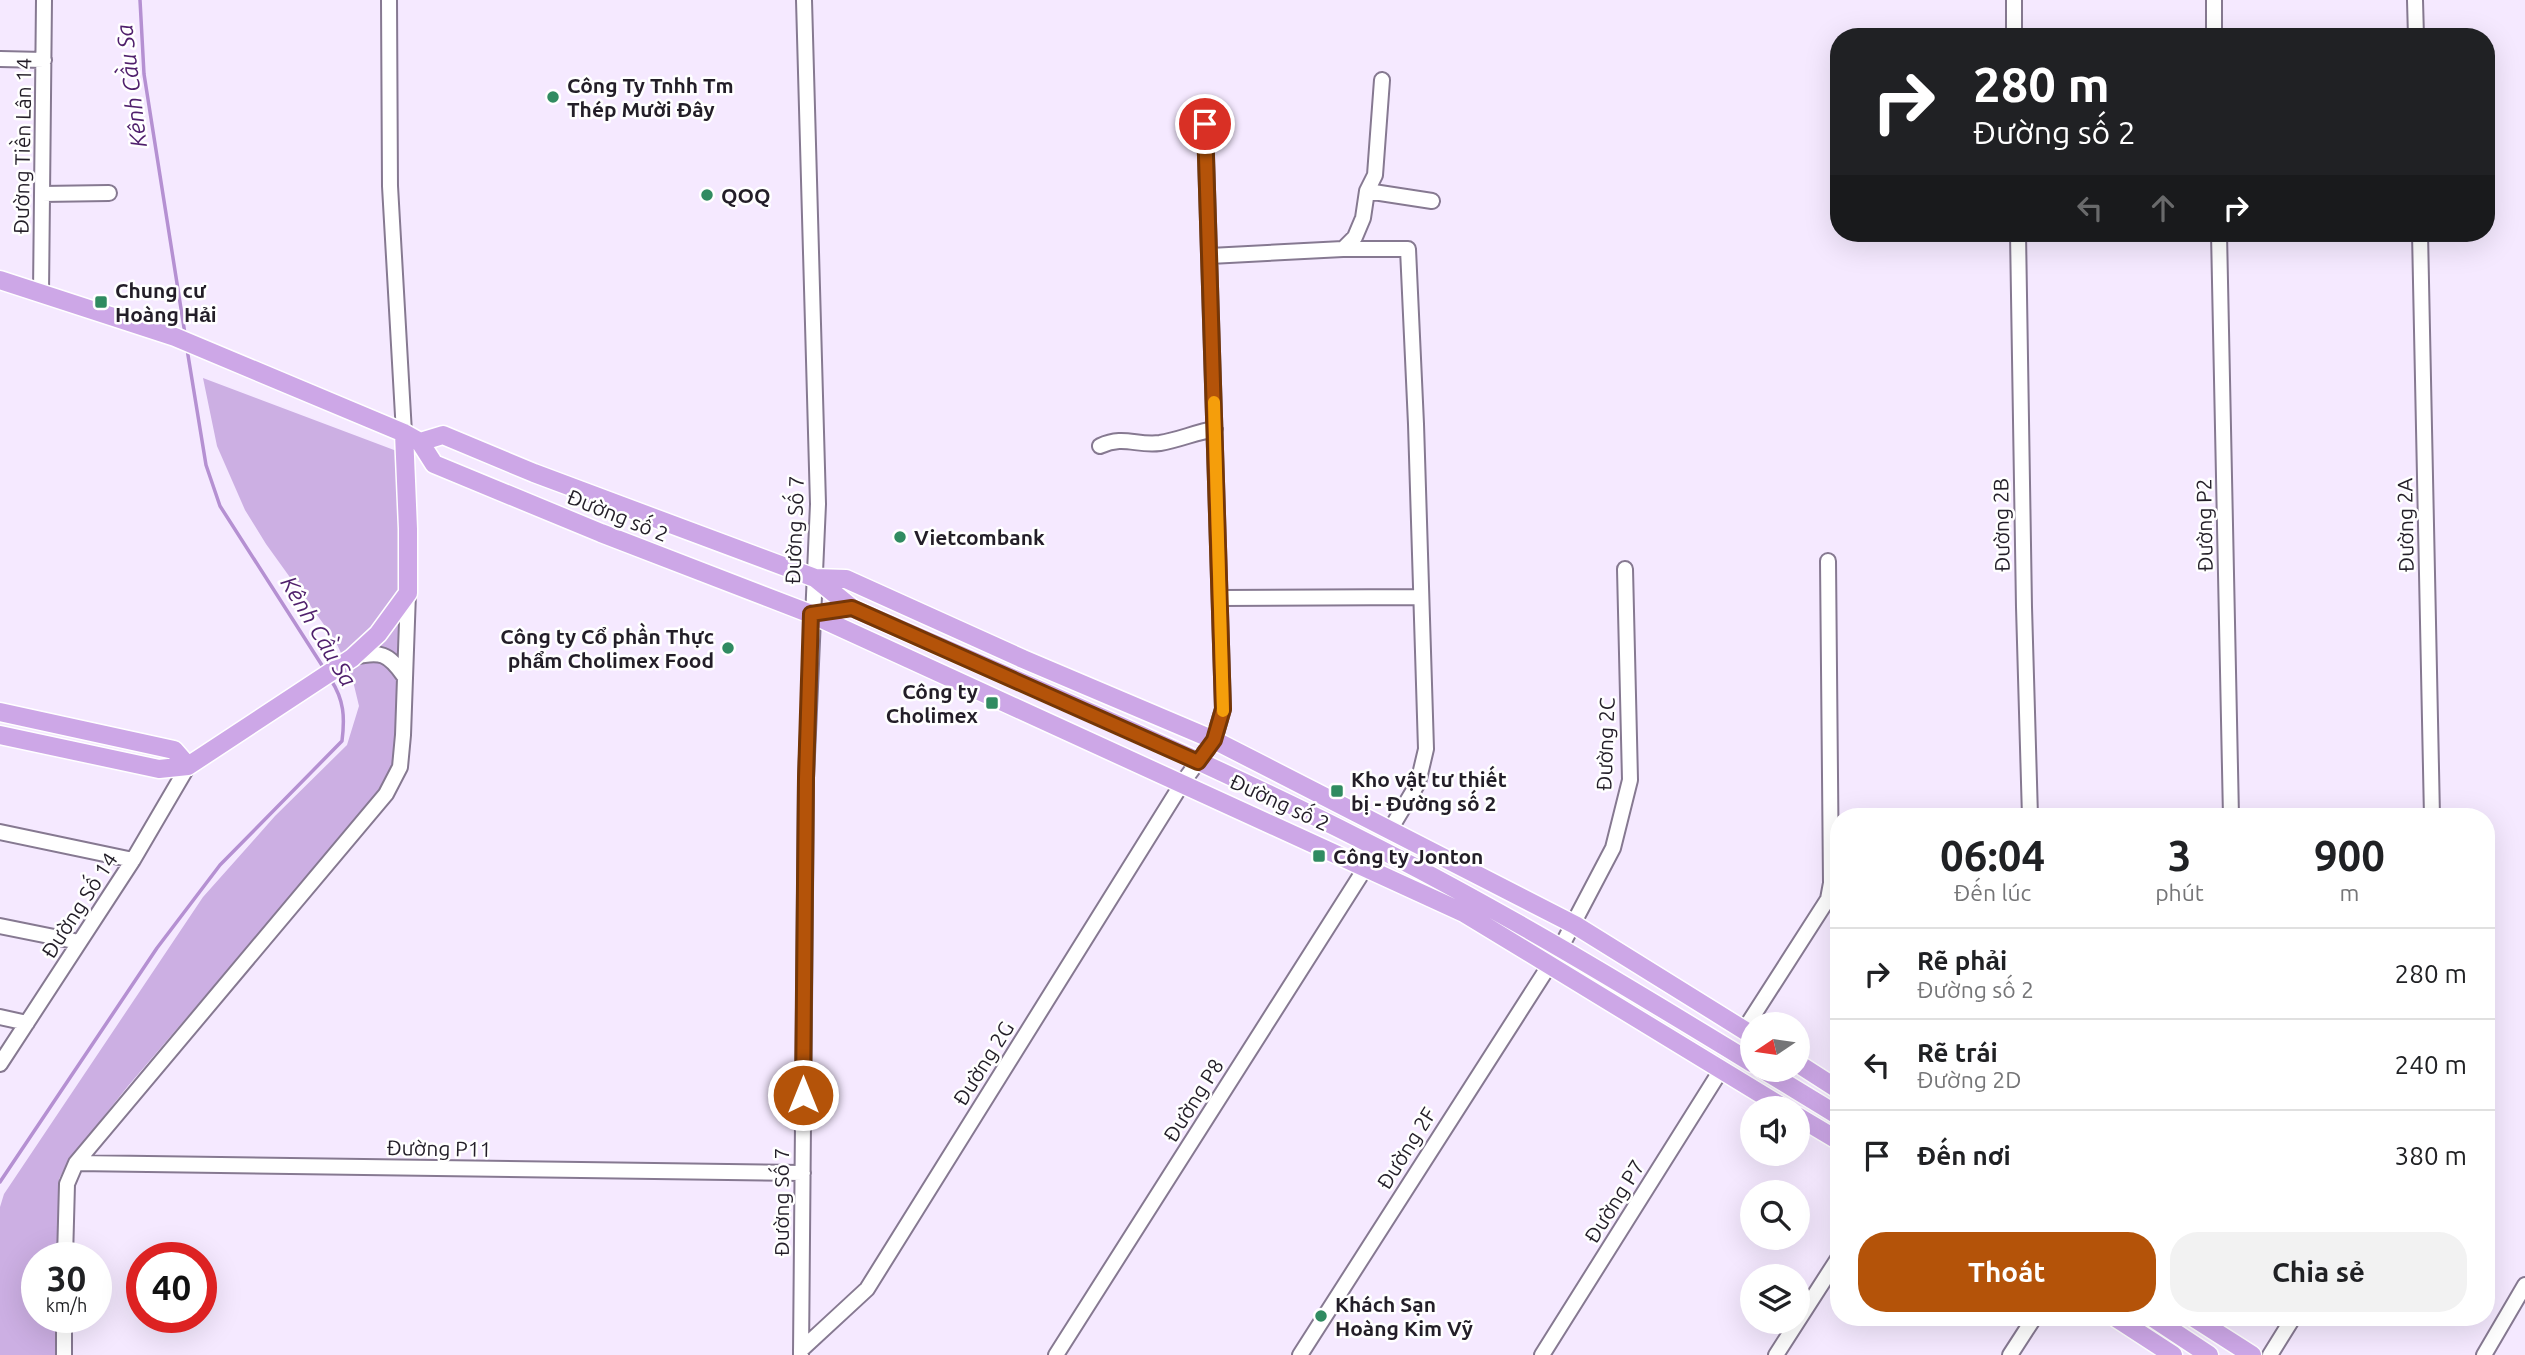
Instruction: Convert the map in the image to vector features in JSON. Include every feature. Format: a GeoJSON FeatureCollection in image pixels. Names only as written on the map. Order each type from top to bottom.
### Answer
{"type":"FeatureCollection","features":[{"type":"Feature","properties":{"kind":"main road","name":"Đường số 2"},"geometry":{"type":"LineString","coordinates":[[0,280],[218,353],[404,433],[420,442],[434,464],[601,533],[811,614],[1183,782],[1464,913],[1764,1096]]}},
{"type":"Feature","properties":{"kind":"main road"},"geometry":{"type":"LineString","coordinates":[[0,735],[159,769],[188,766],[352,657],[378,634],[408,593],[404,433]]}},
{"type":"Feature","properties":{"kind":"main road","name":"Đường số 2"},"geometry":{"type":"LineString","coordinates":[[420,442],[443,435],[534,473],[815,578],[852,608],[1198,762],[1378,848],[1561,947],[1740,1056]]}},
{"type":"Feature","properties":{"kind":"main road","name":"Đường số 2"},"geometry":{"type":"LineString","coordinates":[[815,578],[846,579],[1023,659],[1214,740],[1575,925],[1740,1027]]}},
{"type":"Feature","properties":{"kind":"main road","name":"Đường số 2"},"geometry":{"type":"LineString","coordinates":[[811,614],[852,608]]}},
{"type":"Feature","properties":{"kind":"main road"},"geometry":{"type":"LineString","coordinates":[[0,712],[174,750],[188,766]]}},
{"type":"Feature","properties":{"kind":"main road"},"geometry":{"type":"LineString","coordinates":[[1810,1071],[1830,1084]]}},
{"type":"Feature","properties":{"kind":"main road"},"geometry":{"type":"LineString","coordinates":[[1783,1082],[1830,1111]]}},
{"type":"Feature","properties":{"kind":"main road"},"geometry":{"type":"LineString","coordinates":[[1810,1124],[1830,1136]]}},
{"type":"Feature","properties":{"kind":"main road"},"geometry":{"type":"LineString","coordinates":[[2128,1326],[2173,1355]]}},
{"type":"Feature","properties":{"kind":"main road"},"geometry":{"type":"LineString","coordinates":[[2164,1326],[2209,1355]]}},
{"type":"Feature","properties":{"kind":"main road"},"geometry":{"type":"LineString","coordinates":[[2207,1326],[2252,1355]]}},
{"type":"Feature","properties":{"kind":"street","name":"Đường Tiền Lân 14"},"geometry":{"type":"LineString","coordinates":[[41,292],[44,0]]}},
{"type":"Feature","properties":{"kind":"street"},"geometry":{"type":"LineString","coordinates":[[389,0],[390,186],[404,433]]}},
{"type":"Feature","properties":{"kind":"street","name":"Đường Số 7"},"geometry":{"type":"LineString","coordinates":[[801,1352],[806,778],[818,490],[804,0]]}},
{"type":"Feature","properties":{"kind":"street"},"geometry":{"type":"LineString","coordinates":[[2014,0],[2014,28]]}},
{"type":"Feature","properties":{"kind":"street"},"geometry":{"type":"LineString","coordinates":[[2214,0],[2214,28]]}},
{"type":"Feature","properties":{"kind":"street"},"geometry":{"type":"LineString","coordinates":[[2415,0],[2416,28]]}},
{"type":"Feature","properties":{"kind":"street"},"geometry":{"type":"LineString","coordinates":[[0,59],[44,60]]}},
{"type":"Feature","properties":{"kind":"street"},"geometry":{"type":"LineString","coordinates":[[1343,249],[1355,237],[1363,218],[1367,191],[1375,174],[1382,80]]}},
{"type":"Feature","properties":{"kind":"street"},"geometry":{"type":"LineString","coordinates":[[1205,124],[1223,709],[1214,740]]}},
{"type":"Feature","properties":{"kind":"street"},"geometry":{"type":"LineString","coordinates":[[1367,191],[1432,201]]}},
{"type":"Feature","properties":{"kind":"street"},"geometry":{"type":"LineString","coordinates":[[42,194],[109,193]]}},
{"type":"Feature","properties":{"kind":"street","name":"Đường 2B"},"geometry":{"type":"LineString","coordinates":[[2018,242],[2030,808]]}},
{"type":"Feature","properties":{"kind":"street","name":"Đường P2"},"geometry":{"type":"LineString","coordinates":[[2219,242],[2231,808]]}},
{"type":"Feature","properties":{"kind":"street","name":"Đường 2A"},"geometry":{"type":"LineString","coordinates":[[2420,242],[2432,808]]}},
{"type":"Feature","properties":{"kind":"street"},"geometry":{"type":"LineString","coordinates":[[1210,256],[1343,249],[1408,249],[1426,749],[1418,783],[1390,830]]}},
{"type":"Feature","properties":{"kind":"street"},"geometry":{"type":"LineString","coordinates":[[1100,446],[1119,439],[1144,444],[1163,443],[1215,429]]}},
{"type":"Feature","properties":{"kind":"street"},"geometry":{"type":"LineString","coordinates":[[1828,561],[1830,808]]}},
{"type":"Feature","properties":{"kind":"street","name":"Đường 2C"},"geometry":{"type":"LineString","coordinates":[[1561,947],[1575,925],[1613,848],[1630,780],[1625,569]]}},
{"type":"Feature","properties":{"kind":"street"},"geometry":{"type":"LineString","coordinates":[[65,1242],[67,1184],[76,1163],[386,794],[400,767],[408,593]]}},
{"type":"Feature","properties":{"kind":"street"},"geometry":{"type":"LineString","coordinates":[[1220,598],[1421,597]]}},
{"type":"Feature","properties":{"kind":"street"},"geometry":{"type":"LineString","coordinates":[[378,634],[393,634],[405,644]]}},
{"type":"Feature","properties":{"kind":"street"},"geometry":{"type":"LineString","coordinates":[[352,657],[369,653],[383,654],[395,662],[404,676]]}},
{"type":"Feature","properties":{"kind":"street","name":"Đường 2G"},"geometry":{"type":"LineString","coordinates":[[801,1352],[867,1289],[1183,782],[1214,740]]}},
{"type":"Feature","properties":{"kind":"street","name":"Đường Số 14"},"geometry":{"type":"LineString","coordinates":[[0,1064],[133,860],[188,766]]}},
{"type":"Feature","properties":{"kind":"street"},"geometry":{"type":"LineString","coordinates":[[0,832],[133,860]]}},
{"type":"Feature","properties":{"kind":"street","name":"Đường P8"},"geometry":{"type":"LineString","coordinates":[[1056,1355],[1378,848]]}},
{"type":"Feature","properties":{"kind":"street"},"geometry":{"type":"LineString","coordinates":[[1760,1012],[1828,899],[1830,888]]}},
{"type":"Feature","properties":{"kind":"street"},"geometry":{"type":"LineString","coordinates":[[0,926],[79,942]]}},
{"type":"Feature","properties":{"kind":"street","name":"Đường 2F"},"geometry":{"type":"LineString","coordinates":[[1300,1355],[1561,947]]}},
{"type":"Feature","properties":{"kind":"street"},"geometry":{"type":"LineString","coordinates":[[0,1017],[27,1023]]}},
{"type":"Feature","properties":{"kind":"street","name":"Đường P7"},"geometry":{"type":"LineString","coordinates":[[1542,1355],[1721,1070]]}},
{"type":"Feature","properties":{"kind":"street","name":"Đường P11"},"geometry":{"type":"LineString","coordinates":[[76,1163],[803,1173]]}},
{"type":"Feature","properties":{"kind":"street"},"geometry":{"type":"LineString","coordinates":[[1776,1355],[1830,1270]]}},
{"type":"Feature","properties":{"kind":"street"},"geometry":{"type":"LineString","coordinates":[[2484,1355],[2525,1285]]}},
{"type":"Feature","properties":{"kind":"street"},"geometry":{"type":"LineString","coordinates":[[2010,1355],[2029,1326]]}},
{"type":"Feature","properties":{"kind":"street"},"geometry":{"type":"LineString","coordinates":[[2270,1355],[2288,1326]]}},
{"type":"Feature","properties":{"kind":"street"},"geometry":{"type":"LineString","coordinates":[[64,1333],[64,1355]]}},
{"type":"Feature","properties":{"kind":"shaded area"},"geometry":{"type":"Polygon","coordinates":[[[203,378],[402,453],[398,755],[384,787],[128,1086],[69,1160],[59,1179],[58,1242],[21,1242],[21,1333],[57,1333],[57,1355],[0,1355],[0,1207],[4,1194],[203,897],[275,816],[347,745],[359,706],[352,677],[335,640],[245,510],[217,446],[203,378]]]}},
{"type":"Feature","properties":{"kind":"waterway","name":"Kênh Cầu Sa"},"geometry":{"type":"LineString","coordinates":[[140,0],[144,74],[185,334]]}},
{"type":"Feature","properties":{"kind":"waterway","name":"Kênh Cầu Sa"},"geometry":{"type":"LineString","coordinates":[[187,349],[206,465],[220,506],[325,670]]}},
{"type":"Feature","properties":{"kind":"waterway","name":"Kênh Cầu Sa"},"geometry":{"type":"LineString","coordinates":[[0,1182],[157,948],[220,865],[342,741],[342,709],[339,695],[331,680]]}},
{"type":"Feature","properties":{"kind":"slow traffic"},"geometry":{"type":"LineString","coordinates":[[1214,402],[1223,711]]}},
{"type":"Feature","properties":{"kind":"place","name":"Công Ty Tnhh Tm Thép Mười Đây"},"geometry":{"type":"Point","coordinates":[553,97]}},
{"type":"Feature","properties":{"kind":"place","name":"QOQ"},"geometry":{"type":"Point","coordinates":[707,195]}},
{"type":"Feature","properties":{"kind":"place","name":"Chung cư Hoàng Hải"},"geometry":{"type":"Point","coordinates":[101,302]}},
{"type":"Feature","properties":{"kind":"place","name":"Vietcombank"},"geometry":{"type":"Point","coordinates":[900,537]}},
{"type":"Feature","properties":{"kind":"place","name":"Công ty Cổ phần Thực phẩm Cholimex Food"},"geometry":{"type":"Point","coordinates":[728,648]}},
{"type":"Feature","properties":{"kind":"place","name":"Công ty Cholimex"},"geometry":{"type":"Point","coordinates":[992,703]}},
{"type":"Feature","properties":{"kind":"place","name":"Kho vật tư thiết bị - Đường số 2"},"geometry":{"type":"Point","coordinates":[1337,791]}},
{"type":"Feature","properties":{"kind":"place","name":"Công ty Jonton"},"geometry":{"type":"Point","coordinates":[1319,856]}},
{"type":"Feature","properties":{"kind":"place","name":"Khách Sạn Hoàng Kim Vỹ"},"geometry":{"type":"Point","coordinates":[1321,1316]}},
{"type":"Feature","properties":{"kind":"route"},"geometry":{"type":"LineString","coordinates":[[803,1095],[806,778],[811,614],[852,608],[1198,762],[1214,740],[1223,709],[1205,124]]}}]}
